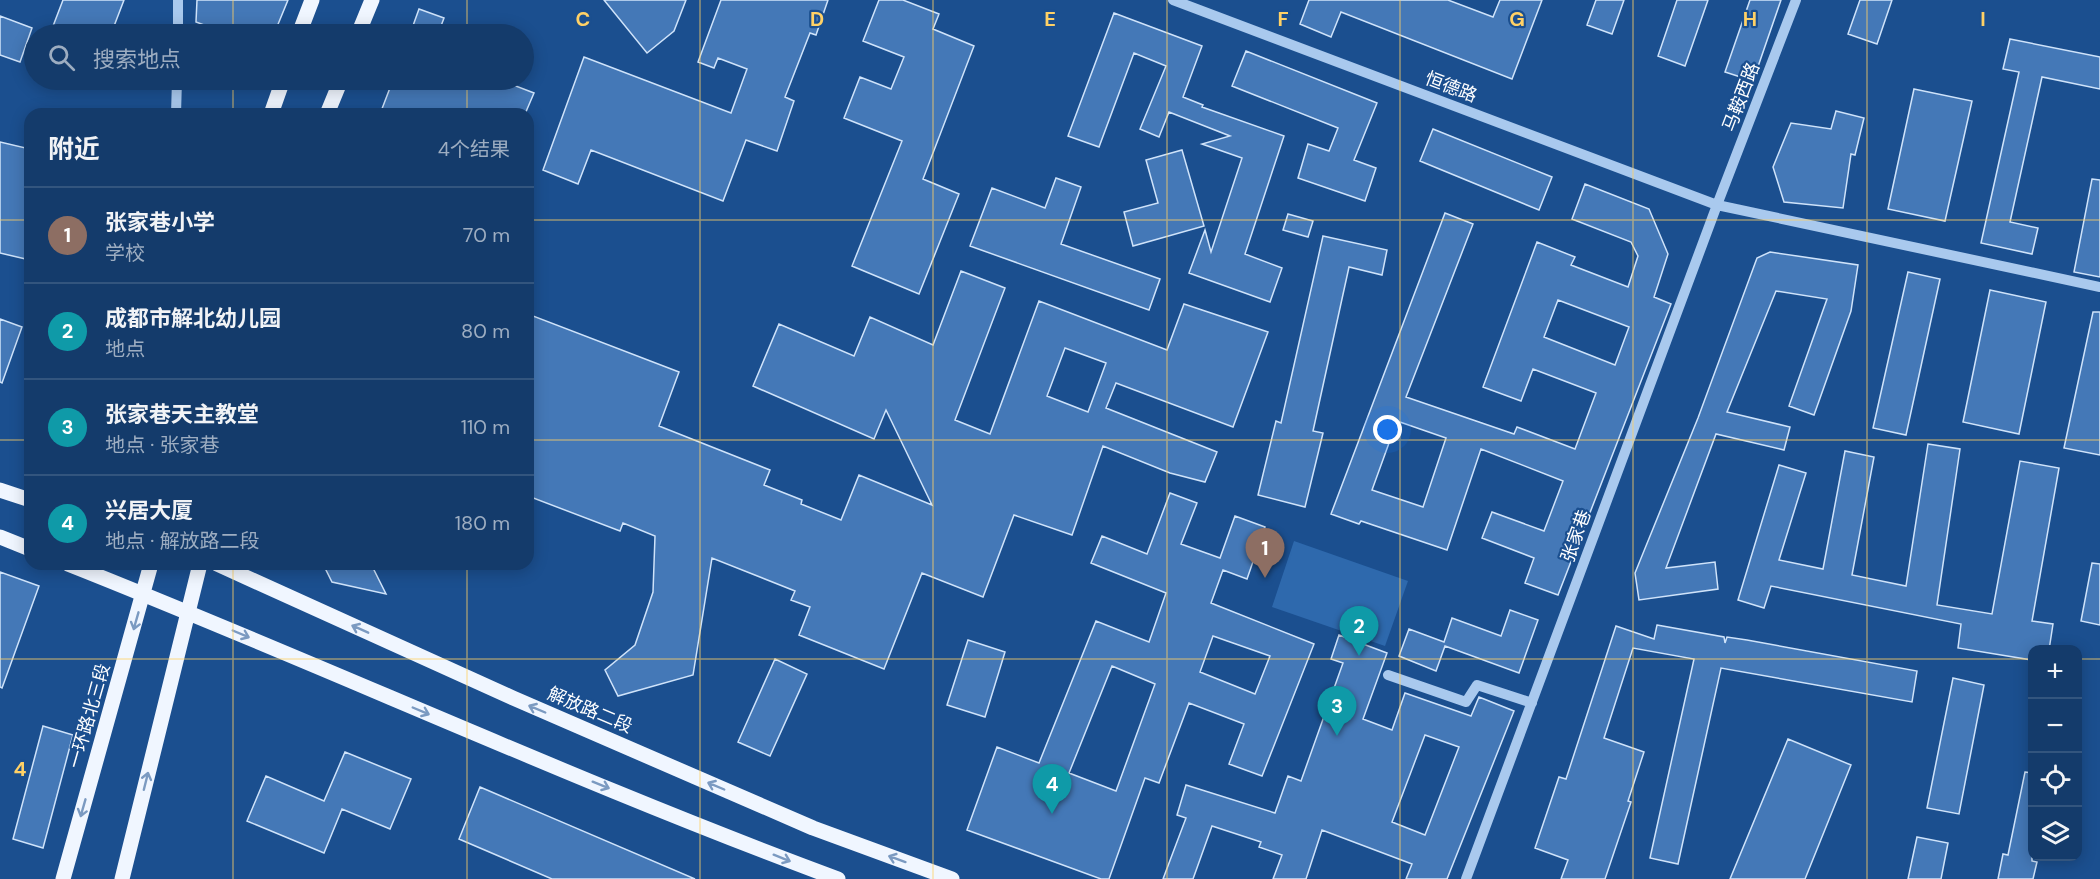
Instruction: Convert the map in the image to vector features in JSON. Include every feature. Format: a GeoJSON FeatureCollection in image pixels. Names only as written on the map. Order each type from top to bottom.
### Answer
{"type":"FeatureCollection","features":[{"type":"Feature","properties":{"kind":"main road"},"geometry":{"type":"LineString","coordinates":[[303,24],[312,0]]}},
{"type":"Feature","properties":{"kind":"main road"},"geometry":{"type":"LineString","coordinates":[[362,24],[372,0]]}},
{"type":"Feature","properties":{"kind":"main road"},"geometry":{"type":"LineString","coordinates":[[273,108],[279,90]]}},
{"type":"Feature","properties":{"kind":"main road"},"geometry":{"type":"LineString","coordinates":[[329,108],[337,90]]}},
{"type":"Feature","properties":{"kind":"main road"},"geometry":{"type":"LineString","coordinates":[[0,490],[24,498]]}},
{"type":"Feature","properties":{"kind":"main road"},"geometry":{"type":"LineString","coordinates":[[0,537],[24,547]]}},
{"type":"Feature","properties":{"kind":"main road"},"geometry":{"type":"LineString","coordinates":[[83,570],[188,611],[493,742],[838,879]]}},
{"type":"Feature","properties":{"kind":"main road","name":"一环路北三段"},"geometry":{"type":"LineString","coordinates":[[63,879],[149,570]]}},
{"type":"Feature","properties":{"kind":"main road"},"geometry":{"type":"LineString","coordinates":[[122,879],[198,570]]}},
{"type":"Feature","properties":{"kind":"main road","name":"解放路二段"},"geometry":{"type":"LineString","coordinates":[[230,570],[513,698],[813,828],[952,879]]}},
{"type":"Feature","properties":{"kind":"street"},"geometry":{"type":"LineString","coordinates":[[178,0],[178,24]]}},
{"type":"Feature","properties":{"kind":"street","name":"恒德路"},"geometry":{"type":"LineString","coordinates":[[1173,0],[1717,205],[2100,287]]}},
{"type":"Feature","properties":{"kind":"street","name":"马鞍西路"},"geometry":{"type":"LineString","coordinates":[[1717,205],[1796,0]]}},
{"type":"Feature","properties":{"kind":"street"},"geometry":{"type":"LineString","coordinates":[[176,108],[177,90]]}},
{"type":"Feature","properties":{"kind":"street","name":"张家巷"},"geometry":{"type":"LineString","coordinates":[[1466,879],[1717,205]]}},
{"type":"Feature","properties":{"kind":"street"},"geometry":{"type":"LineString","coordinates":[[1388,675],[1466,702],[1478,685],[1532,703]]}},
{"type":"Feature","properties":{"kind":"shaded area"},"geometry":{"type":"Polygon","coordinates":[[[1294,541],[1408,581],[1385,646],[1272,607],[1294,541]]]}},
{"type":"Feature","properties":{"kind":"building"},"geometry":{"type":"Polygon","coordinates":[[[63,0],[124,0],[115,24],[54,24],[63,0]]]}},
{"type":"Feature","properties":{"kind":"building"},"geometry":{"type":"Polygon","coordinates":[[[197,0],[288,0],[278,24],[201,24],[196,22],[197,0]]]}},
{"type":"Feature","properties":{"kind":"building"},"geometry":{"type":"Polygon","coordinates":[[[604,0],[686,0],[674,31],[647,53],[604,0]]]}},
{"type":"Feature","properties":{"kind":"building"},"geometry":{"type":"Polygon","coordinates":[[[721,0],[828,0],[816,35],[810,33],[785,97],[794,101],[777,151],[746,140],[723,201],[591,150],[578,184],[543,170],[584,57],[731,113],[747,69],[718,58],[714,68],[698,62],[721,0]]]}},
{"type":"Feature","properties":{"kind":"building"},"geometry":{"type":"Polygon","coordinates":[[[879,0],[903,0],[939,14],[933,29],[974,46],[923,179],[959,194],[919,294],[852,266],[902,141],[844,118],[860,77],[891,89],[904,57],[863,41],[879,0]]]}},
{"type":"Feature","properties":{"kind":"building"},"geometry":{"type":"Polygon","coordinates":[[[1309,0],[1448,0],[1493,17],[1500,0],[1542,0],[1512,79],[1341,12],[1331,37],[1300,24],[1309,0]]]}},
{"type":"Feature","properties":{"kind":"building"},"geometry":{"type":"Polygon","coordinates":[[[1596,0],[1624,0],[1612,34],[1587,25],[1596,0]]]}},
{"type":"Feature","properties":{"kind":"building"},"geometry":{"type":"Polygon","coordinates":[[[1677,0],[1708,0],[1685,66],[1658,56],[1677,0]]]}},
{"type":"Feature","properties":{"kind":"building"},"geometry":{"type":"Polygon","coordinates":[[[1750,0],[1781,0],[1753,81],[1725,72],[1750,0]]]}},
{"type":"Feature","properties":{"kind":"building"},"geometry":{"type":"Polygon","coordinates":[[[1860,0],[1892,0],[1877,44],[1848,34],[1860,0]]]}},
{"type":"Feature","properties":{"kind":"building"},"geometry":{"type":"Polygon","coordinates":[[[419,9],[444,18],[442,24],[414,24],[419,9]]]}},
{"type":"Feature","properties":{"kind":"building"},"geometry":{"type":"Polygon","coordinates":[[[1114,13],[1202,46],[1183,97],[1203,105],[1202,107],[1284,136],[1245,254],[1282,268],[1270,302],[1189,273],[1205,230],[1211,252],[1242,158],[1202,144],[1230,136],[1169,112],[1159,137],[1140,129],[1166,66],[1134,53],[1099,147],[1068,136],[1114,13]]]}},
{"type":"Feature","properties":{"kind":"building"},"geometry":{"type":"Polygon","coordinates":[[[0,16],[24,25],[24,51],[20,62],[0,55],[0,16]]]}},
{"type":"Feature","properties":{"kind":"building"},"geometry":{"type":"Polygon","coordinates":[[[2010,39],[2100,57],[2100,89],[2042,77],[2010,222],[2038,228],[2032,254],[1981,243],[2019,72],[2003,69],[2010,39]]]}},
{"type":"Feature","properties":{"kind":"building"},"geometry":{"type":"Polygon","coordinates":[[[1246,51],[1377,103],[1354,160],[1376,168],[1365,201],[1298,178],[1308,144],[1329,151],[1338,128],[1232,86],[1246,51]]]}},
{"type":"Feature","properties":{"kind":"building"},"geometry":{"type":"Polygon","coordinates":[[[1914,89],[1972,101],[1945,221],[1888,209],[1914,89]]]}},
{"type":"Feature","properties":{"kind":"building"},"geometry":{"type":"Polygon","coordinates":[[[389,90],[526,90],[534,93],[528,108],[382,108],[389,90]]]}},
{"type":"Feature","properties":{"kind":"building"},"geometry":{"type":"Polygon","coordinates":[[[1836,111],[1864,118],[1855,155],[1851,154],[1843,208],[1784,202],[1773,167],[1791,123],[1831,129],[1836,111]]]}},
{"type":"Feature","properties":{"kind":"building"},"geometry":{"type":"Polygon","coordinates":[[[1433,129],[1552,177],[1539,210],[1420,161],[1433,129]]]}},
{"type":"Feature","properties":{"kind":"building"},"geometry":{"type":"Polygon","coordinates":[[[0,142],[24,148],[24,259],[0,253],[0,142]]]}},
{"type":"Feature","properties":{"kind":"building"},"geometry":{"type":"Polygon","coordinates":[[[1182,150],[1204,226],[1133,246],[1124,212],[1158,203],[1146,160],[1182,150]]]}},
{"type":"Feature","properties":{"kind":"building"},"geometry":{"type":"Polygon","coordinates":[[[1056,178],[1081,187],[1061,244],[1160,279],[1149,310],[970,246],[992,188],[1045,208],[1056,178]]]}},
{"type":"Feature","properties":{"kind":"building"},"geometry":{"type":"Polygon","coordinates":[[[2092,179],[2100,180],[2100,277],[2074,272],[2092,179]]]}},
{"type":"Feature","properties":{"kind":"building"},"geometry":{"type":"Polygon","coordinates":[[[1585,184],[1649,209],[1668,254],[1654,297],[1671,304],[1558,595],[1525,583],[1534,558],[1482,538],[1492,512],[1544,531],[1563,481],[1481,449],[1447,550],[1361,521],[1359,524],[1331,514],[1445,213],[1473,224],[1406,397],[1514,434],[1517,427],[1575,449],[1596,393],[1533,369],[1521,401],[1483,387],[1537,242],[1575,257],[1571,265],[1628,287],[1638,256],[1631,242],[1572,219],[1585,184]],[[1558,300],[1544,337],[1615,365],[1629,327],[1558,300]],[[1397,421],[1372,490],[1423,507],[1446,438],[1397,421]]]}},
{"type":"Feature","properties":{"kind":"building"},"geometry":{"type":"Polygon","coordinates":[[[1288,214],[1313,221],[1308,237],[1283,230],[1288,214]]]}},
{"type":"Feature","properties":{"kind":"building"},"geometry":{"type":"Polygon","coordinates":[[[1323,236],[1387,250],[1382,275],[1349,267],[1313,431],[1323,433],[1305,507],[1258,495],[1276,421],[1281,423],[1323,236]]]}},
{"type":"Feature","properties":{"kind":"building"},"geometry":{"type":"Polygon","coordinates":[[[1770,252],[1858,265],[1851,311],[1814,415],[1789,406],[1827,299],[1776,291],[1727,412],[1790,427],[1784,450],[1716,434],[1666,568],[1715,562],[1718,589],[1639,600],[1635,573],[1698,418],[1757,258],[1770,252]]]}},
{"type":"Feature","properties":{"kind":"building"},"geometry":{"type":"Polygon","coordinates":[[[961,271],[1005,288],[955,420],[990,434],[1039,301],[1167,350],[1184,304],[1268,332],[1233,427],[1116,383],[1106,408],[1217,452],[1205,482],[1170,473],[1103,446],[1072,535],[1014,515],[983,597],[922,573],[884,669],[799,635],[810,607],[791,600],[795,591],[712,558],[693,675],[618,696],[605,670],[635,645],[653,592],[655,536],[623,523],[620,531],[534,498],[534,316],[679,372],[659,426],[770,470],[764,485],[802,500],[801,504],[841,520],[859,475],[932,505],[886,410],[874,439],[753,386],[779,324],[854,356],[870,317],[933,345],[961,271]],[[1065,348],[1047,396],[1088,412],[1106,363],[1065,348]]]}},
{"type":"Feature","properties":{"kind":"building"},"geometry":{"type":"Polygon","coordinates":[[[1908,272],[1940,279],[1906,435],[1873,428],[1908,272]]]}},
{"type":"Feature","properties":{"kind":"building"},"geometry":{"type":"Polygon","coordinates":[[[1990,290],[2046,302],[2019,434],[1963,422],[1990,290]]]}},
{"type":"Feature","properties":{"kind":"building"},"geometry":{"type":"Polygon","coordinates":[[[2093,312],[2100,312],[2100,455],[2064,448],[2093,312]]]}},
{"type":"Feature","properties":{"kind":"building"},"geometry":{"type":"Polygon","coordinates":[[[0,319],[22,327],[2,383],[0,382],[0,319]]]}},
{"type":"Feature","properties":{"kind":"building"},"geometry":{"type":"Polygon","coordinates":[[[1928,444],[1960,449],[1937,605],[1992,614],[2020,461],[2059,468],[2032,621],[2053,624],[2050,645],[2028,645],[2028,659],[1958,648],[1961,624],[1771,586],[1764,608],[1738,600],[1779,465],[1806,473],[1779,560],[1823,569],[1845,451],[1874,457],[1852,575],[1906,586],[1928,444]]]}},
{"type":"Feature","properties":{"kind":"building"},"geometry":{"type":"Polygon","coordinates":[[[1170,493],[1197,503],[1181,544],[1220,558],[1235,516],[1265,527],[1247,579],[1223,570],[1211,603],[1314,644],[1262,776],[1229,764],[1244,724],[1189,703],[1159,783],[1145,778],[1109,879],[1101,879],[967,830],[997,747],[1039,763],[1096,621],[1149,642],[1166,593],[1091,563],[1102,536],[1147,554],[1170,493]],[[1213,636],[1200,672],[1255,694],[1270,656],[1213,636]],[[1112,666],[1069,773],[1116,791],[1155,684],[1112,666]]]}},
{"type":"Feature","properties":{"kind":"building"},"geometry":{"type":"Polygon","coordinates":[[[2092,563],[2100,564],[2100,625],[2081,621],[2092,563]]]}},
{"type":"Feature","properties":{"kind":"building"},"geometry":{"type":"Polygon","coordinates":[[[326,570],[374,570],[386,594],[332,582],[326,570]]]}},
{"type":"Feature","properties":{"kind":"building"},"geometry":{"type":"Polygon","coordinates":[[[0,572],[39,586],[2,688],[0,687],[0,572]]]}},
{"type":"Feature","properties":{"kind":"building"},"geometry":{"type":"Polygon","coordinates":[[[1510,610],[1538,620],[1519,673],[1445,646],[1436,671],[1399,656],[1409,629],[1444,642],[1452,618],[1501,636],[1510,610]]]}},
{"type":"Feature","properties":{"kind":"building"},"geometry":{"type":"Polygon","coordinates":[[[1657,625],[1724,637],[1725,643],[1727,637],[1917,671],[1912,702],[1721,668],[1678,864],[1650,858],[1694,659],[1633,648],[1604,738],[1644,752],[1628,801],[1631,802],[1605,879],[1561,879],[1568,860],[1535,848],[1559,777],[1566,779],[1616,626],[1654,639],[1657,625]]]}},
{"type":"Feature","properties":{"kind":"building"},"geometry":{"type":"Polygon","coordinates":[[[1339,635],[1387,653],[1363,719],[1392,730],[1405,693],[1471,716],[1479,697],[1514,711],[1447,879],[1406,879],[1412,864],[1322,830],[1306,879],[1273,879],[1282,855],[1259,847],[1261,842],[1212,826],[1193,879],[1163,879],[1186,818],[1177,815],[1186,785],[1275,813],[1288,776],[1301,781],[1343,663],[1331,659],[1339,635]],[[1425,735],[1392,822],[1425,835],[1459,747],[1425,735]]]}},
{"type":"Feature","properties":{"kind":"building"},"geometry":{"type":"Polygon","coordinates":[[[968,640],[1005,652],[985,717],[947,705],[968,640]]]}},
{"type":"Feature","properties":{"kind":"building"},"geometry":{"type":"Polygon","coordinates":[[[775,659],[807,674],[770,756],[738,742],[775,659]]]}},
{"type":"Feature","properties":{"kind":"building"},"geometry":{"type":"Polygon","coordinates":[[[1953,678],[1984,685],[1959,814],[1927,808],[1953,678]]]}},
{"type":"Feature","properties":{"kind":"building"},"geometry":{"type":"Polygon","coordinates":[[[43,726],[73,735],[43,848],[13,839],[43,726]]]}},
{"type":"Feature","properties":{"kind":"building"},"geometry":{"type":"Polygon","coordinates":[[[1788,739],[1851,765],[1805,879],[1730,879],[1788,739]]]}},
{"type":"Feature","properties":{"kind":"building"},"geometry":{"type":"Polygon","coordinates":[[[345,752],[411,779],[390,829],[342,809],[324,853],[247,821],[266,776],[324,801],[345,752]]]}},
{"type":"Feature","properties":{"kind":"building"},"geometry":{"type":"Polygon","coordinates":[[[2025,772],[2028,772],[2028,861],[2037,862],[2033,879],[1998,879],[2003,854],[2008,855],[2025,772]]]}},
{"type":"Feature","properties":{"kind":"building"},"geometry":{"type":"Polygon","coordinates":[[[480,787],[695,879],[552,879],[459,839],[480,787]]]}},
{"type":"Feature","properties":{"kind":"building"},"geometry":{"type":"Polygon","coordinates":[[[1917,837],[1948,843],[1941,879],[1908,879],[1917,837]]]}},
{"type":"Feature","properties":{"kind":"place","name":"张家巷小学"},"geometry":{"type":"Point","coordinates":[1265,578]}},
{"type":"Feature","properties":{"kind":"place","name":"成都市解北幼儿园"},"geometry":{"type":"Point","coordinates":[1359,656]}},
{"type":"Feature","properties":{"kind":"place","name":"张家巷天主教堂"},"geometry":{"type":"Point","coordinates":[1337,736]}},
{"type":"Feature","properties":{"kind":"place","name":"兴居大厦"},"geometry":{"type":"Point","coordinates":[1052,814]}}]}
